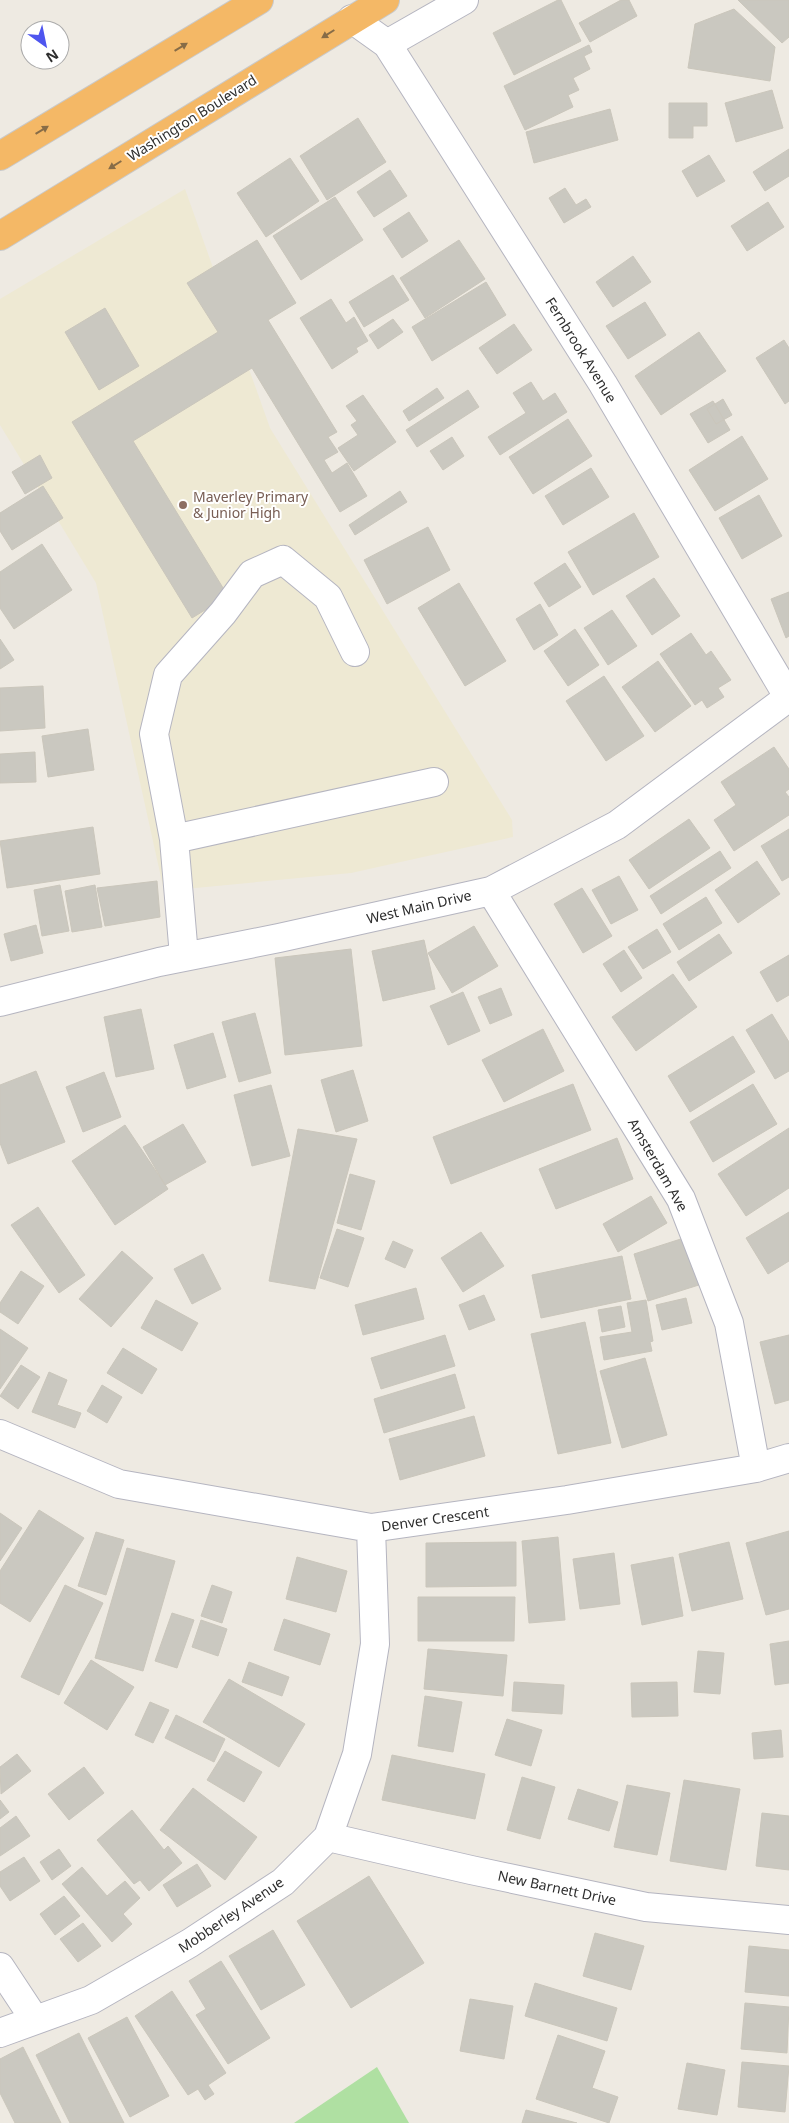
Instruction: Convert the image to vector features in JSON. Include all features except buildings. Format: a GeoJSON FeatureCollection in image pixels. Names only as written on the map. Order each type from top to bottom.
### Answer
{"type":"FeatureCollection","features":[{"type":"Feature","properties":{"kind":"highway"},"geometry":{"type":"LineString","coordinates":[[0,156],[259,0]]}},
{"type":"Feature","properties":{"kind":"highway","name":"Washington Boulevard"},"geometry":{"type":"LineString","coordinates":[[0,236],[385,0]]}},
{"type":"Feature","properties":{"kind":"street"},"geometry":{"type":"LineString","coordinates":[[387,44],[464,0]]}},
{"type":"Feature","properties":{"kind":"street","name":"Fernbrook Avenue"},"geometry":{"type":"LineString","coordinates":[[352,19],[387,44],[603,384],[789,697]]}},
{"type":"Feature","properties":{"kind":"street"},"geometry":{"type":"LineString","coordinates":[[184,956],[174,839],[154,734],[168,675],[223,613],[252,574],[283,560],[328,597],[354,652]]}},
{"type":"Feature","properties":{"kind":"street","name":"West Main Drive"},"geometry":{"type":"LineString","coordinates":[[0,1002],[184,956],[279,938],[490,891],[617,825],[789,697]]}},
{"type":"Feature","properties":{"kind":"street"},"geometry":{"type":"LineString","coordinates":[[174,839],[434,782]]}},
{"type":"Feature","properties":{"kind":"street","name":"Amsterdam Ave"},"geometry":{"type":"LineString","coordinates":[[490,891],[681,1199],[729,1323],[756,1468]]}},
{"type":"Feature","properties":{"kind":"street","name":"Denver Crescent"},"geometry":{"type":"LineString","coordinates":[[0,1434],[119,1484],[371,1528],[568,1500],[756,1468],[789,1458]]}},
{"type":"Feature","properties":{"kind":"street","name":"Mobberley Avenue"},"geometry":{"type":"LineString","coordinates":[[0,2033],[91,2000],[190,1943],[283,1882],[328,1837],[357,1754],[375,1644],[371,1528]]}},
{"type":"Feature","properties":{"kind":"street","name":"New Barnett Drive"},"geometry":{"type":"LineString","coordinates":[[328,1837],[646,1907],[789,1920]]}},
{"type":"Feature","properties":{"kind":"street"},"geometry":{"type":"LineString","coordinates":[[0,1968],[35,2020]]}},
{"type":"Feature","properties":{"kind":"shaded area","name":"Maverley Primary & Junior High"},"geometry":{"type":"Polygon","coordinates":[[[185,189],[270,428],[512,820],[513,837],[351,873],[164,891],[96,583],[0,425],[0,299],[185,189]]]}},
{"type":"Feature","properties":{"kind":"green space"},"geometry":{"type":"Polygon","coordinates":[[[377,2067],[409,2123],[294,2123],[377,2067]]]}},
{"type":"Feature","properties":{"kind":"place","name":"Maverley Primary & Junior High"},"geometry":{"type":"Point","coordinates":[183,505]}}]}
